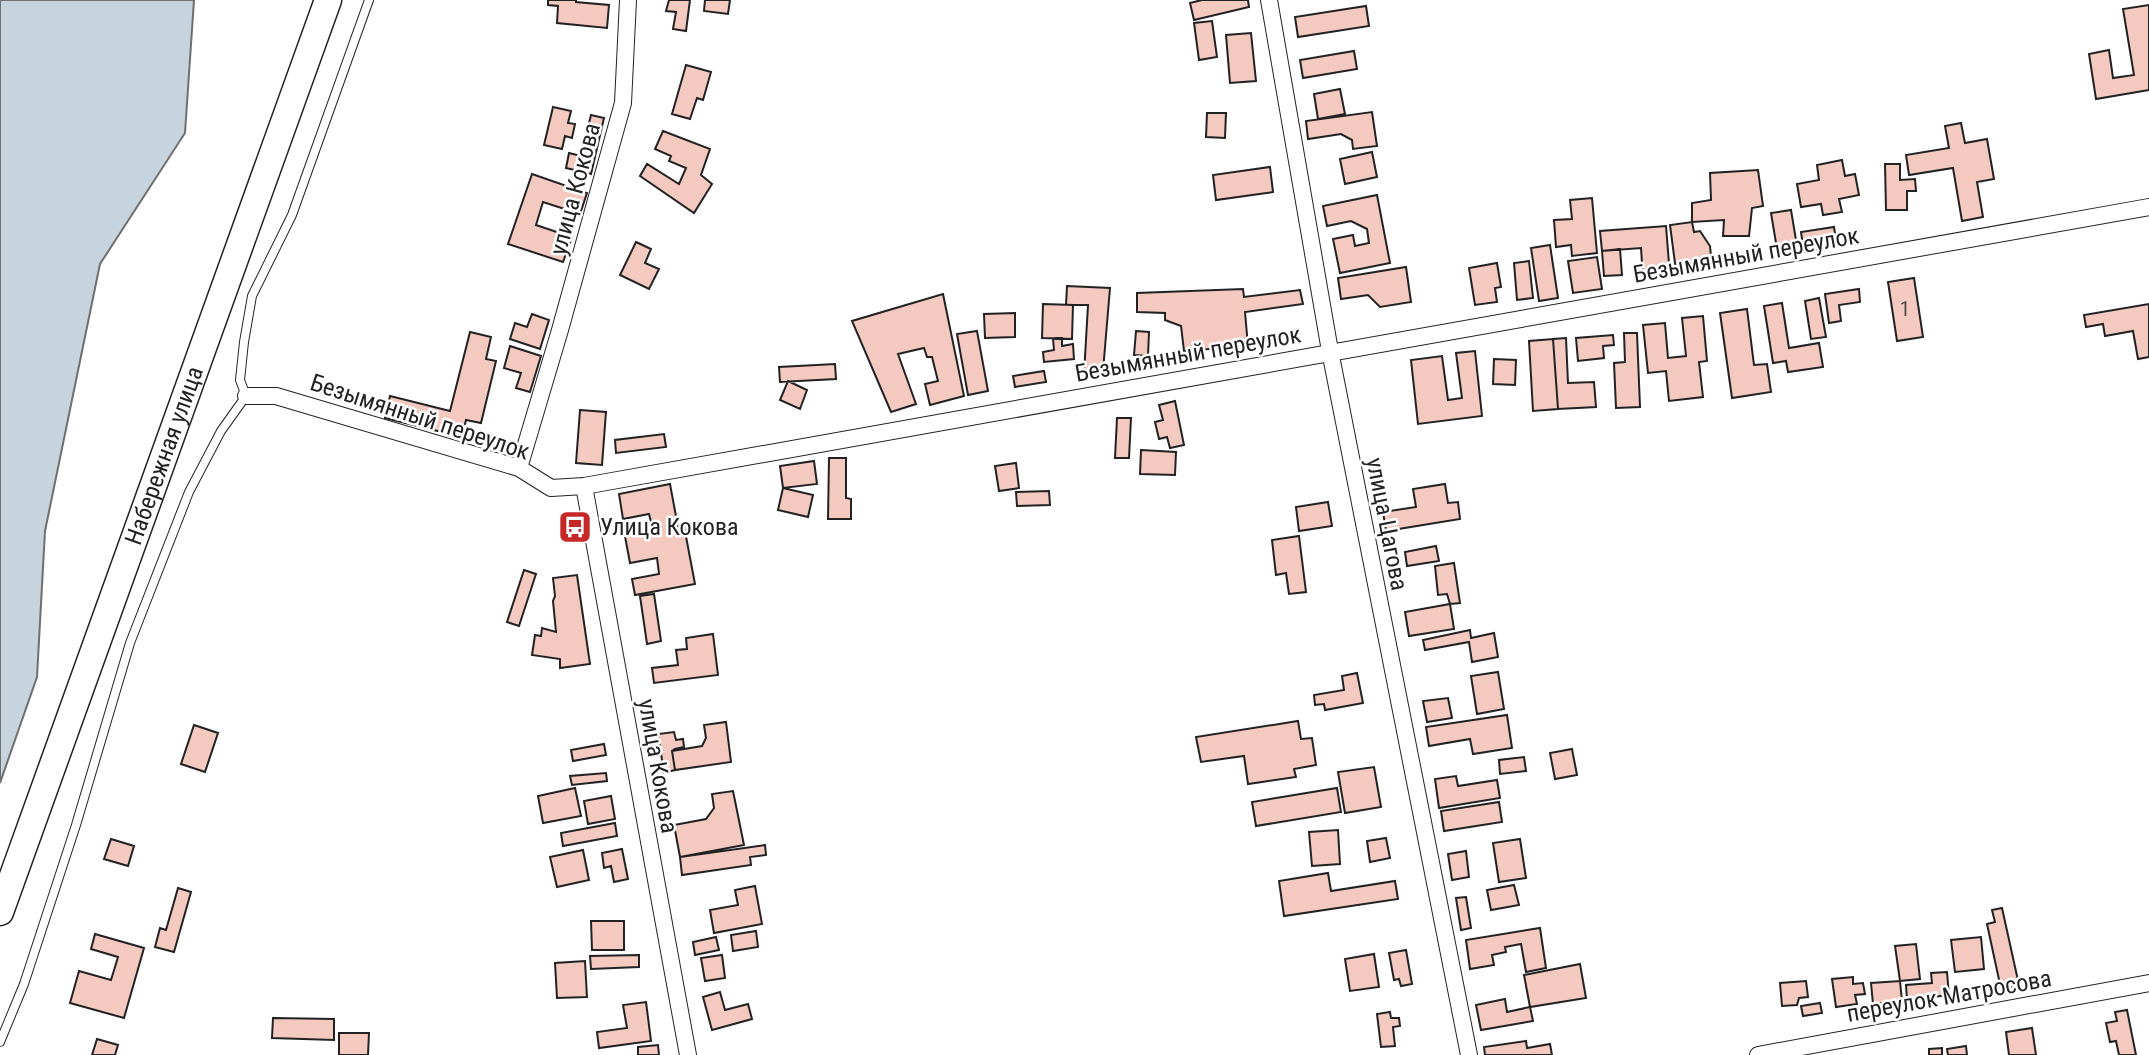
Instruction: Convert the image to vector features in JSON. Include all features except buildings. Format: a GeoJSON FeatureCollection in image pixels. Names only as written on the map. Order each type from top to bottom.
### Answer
{"type":"FeatureCollection","features":[{"type":"Feature","properties":{"kind":"main road","name":"Набережная улица"},"geometry":{"type":"LineString","coordinates":[[0,912],[328,0]]}},
{"type":"Feature","properties":{"kind":"street","name":"улица Кокова"},"geometry":{"type":"LineString","coordinates":[[519,468],[564,317],[622,103],[628,0]]}},
{"type":"Feature","properties":{"kind":"street","name":"улица Цагова"},"geometry":{"type":"LineString","coordinates":[[1269,0],[1330,351],[1469,1055]]}},
{"type":"Feature","properties":{"kind":"street","name":"Безымянный переулок"},"geometry":{"type":"LineString","coordinates":[[246,396],[276,396],[519,468],[551,488],[584,486],[2149,207]]}},
{"type":"Feature","properties":{"kind":"street","name":"улица Кокова"},"geometry":{"type":"LineString","coordinates":[[584,486],[688,1055]]}},
{"type":"Feature","properties":{"kind":"street","name":"переулок Матросова"},"geometry":{"type":"LineString","coordinates":[[1758,1055],[2149,983]]}},
{"type":"Feature","properties":{"kind":"lane"},"geometry":{"type":"LineString","coordinates":[[0,1042],[24,984],[76,825],[130,643],[189,492],[221,431],[246,396],[240,380],[243,342],[252,296],[292,215],[369,0]]}},
{"type":"Feature","properties":{"kind":"shaded area"},"geometry":{"type":"Polygon","coordinates":[[[0,0],[194,0],[185,133],[100,264],[45,531],[37,677],[0,783],[0,0]]]}},
{"type":"Feature","properties":{"kind":"place","name":"Улица Кокова"},"geometry":{"type":"Point","coordinates":[575,527]}}]}
